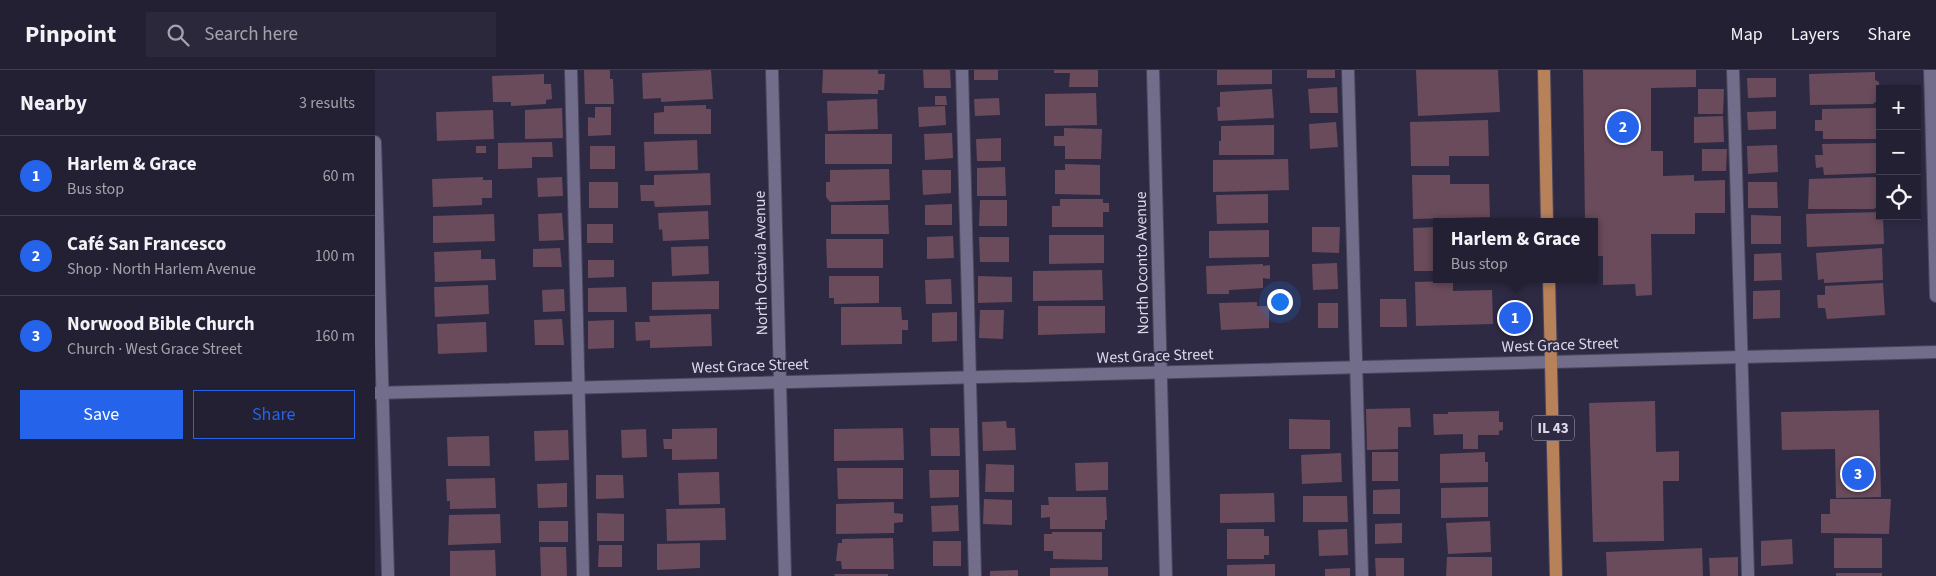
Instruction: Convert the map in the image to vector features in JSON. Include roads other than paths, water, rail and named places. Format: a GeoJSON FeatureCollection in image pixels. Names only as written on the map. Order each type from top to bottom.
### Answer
{"type":"FeatureCollection","features":[{"type":"Feature","properties":{"kind":"main road"},"geometry":{"type":"LineString","coordinates":[[1544,70],[1547,218]]}},
{"type":"Feature","properties":{"kind":"main road","name":"IL 43"},"geometry":{"type":"LineString","coordinates":[[1549,283],[1556,576]]}},
{"type":"Feature","properties":{"kind":"street"},"geometry":{"type":"LineString","coordinates":[[571,70],[577,387],[583,576]]}},
{"type":"Feature","properties":{"kind":"street","name":"North Octavia Avenue"},"geometry":{"type":"LineString","coordinates":[[772,70],[785,576]]}},
{"type":"Feature","properties":{"kind":"street"},"geometry":{"type":"LineString","coordinates":[[962,70],[975,576]]}},
{"type":"Feature","properties":{"kind":"street","name":"North Oconto Avenue"},"geometry":{"type":"LineString","coordinates":[[1153,70],[1166,576]]}},
{"type":"Feature","properties":{"kind":"street"},"geometry":{"type":"LineString","coordinates":[[1348,70],[1363,576]]}},
{"type":"Feature","properties":{"kind":"street"},"geometry":{"type":"LineString","coordinates":[[1733,70],[1748,576]]}},
{"type":"Feature","properties":{"kind":"street"},"geometry":{"type":"LineString","coordinates":[[1930,70],[1936,296]]}},
{"type":"Feature","properties":{"kind":"street"},"geometry":{"type":"LineString","coordinates":[[375,142],[379,393],[388,576]]}},
{"type":"Feature","properties":{"kind":"street","name":"West Grace Street"},"geometry":{"type":"LineString","coordinates":[[379,393],[1936,352]]}},
{"type":"Feature","properties":{"kind":"place","name":"Café San Francesco"},"geometry":{"type":"Point","coordinates":[1623,127]}},
{"type":"Feature","properties":{"kind":"place","name":"Harlem & Grace"},"geometry":{"type":"Point","coordinates":[1515,318]}},
{"type":"Feature","properties":{"kind":"place","name":"Norwood Bible Church"},"geometry":{"type":"Point","coordinates":[1858,474]}}]}
